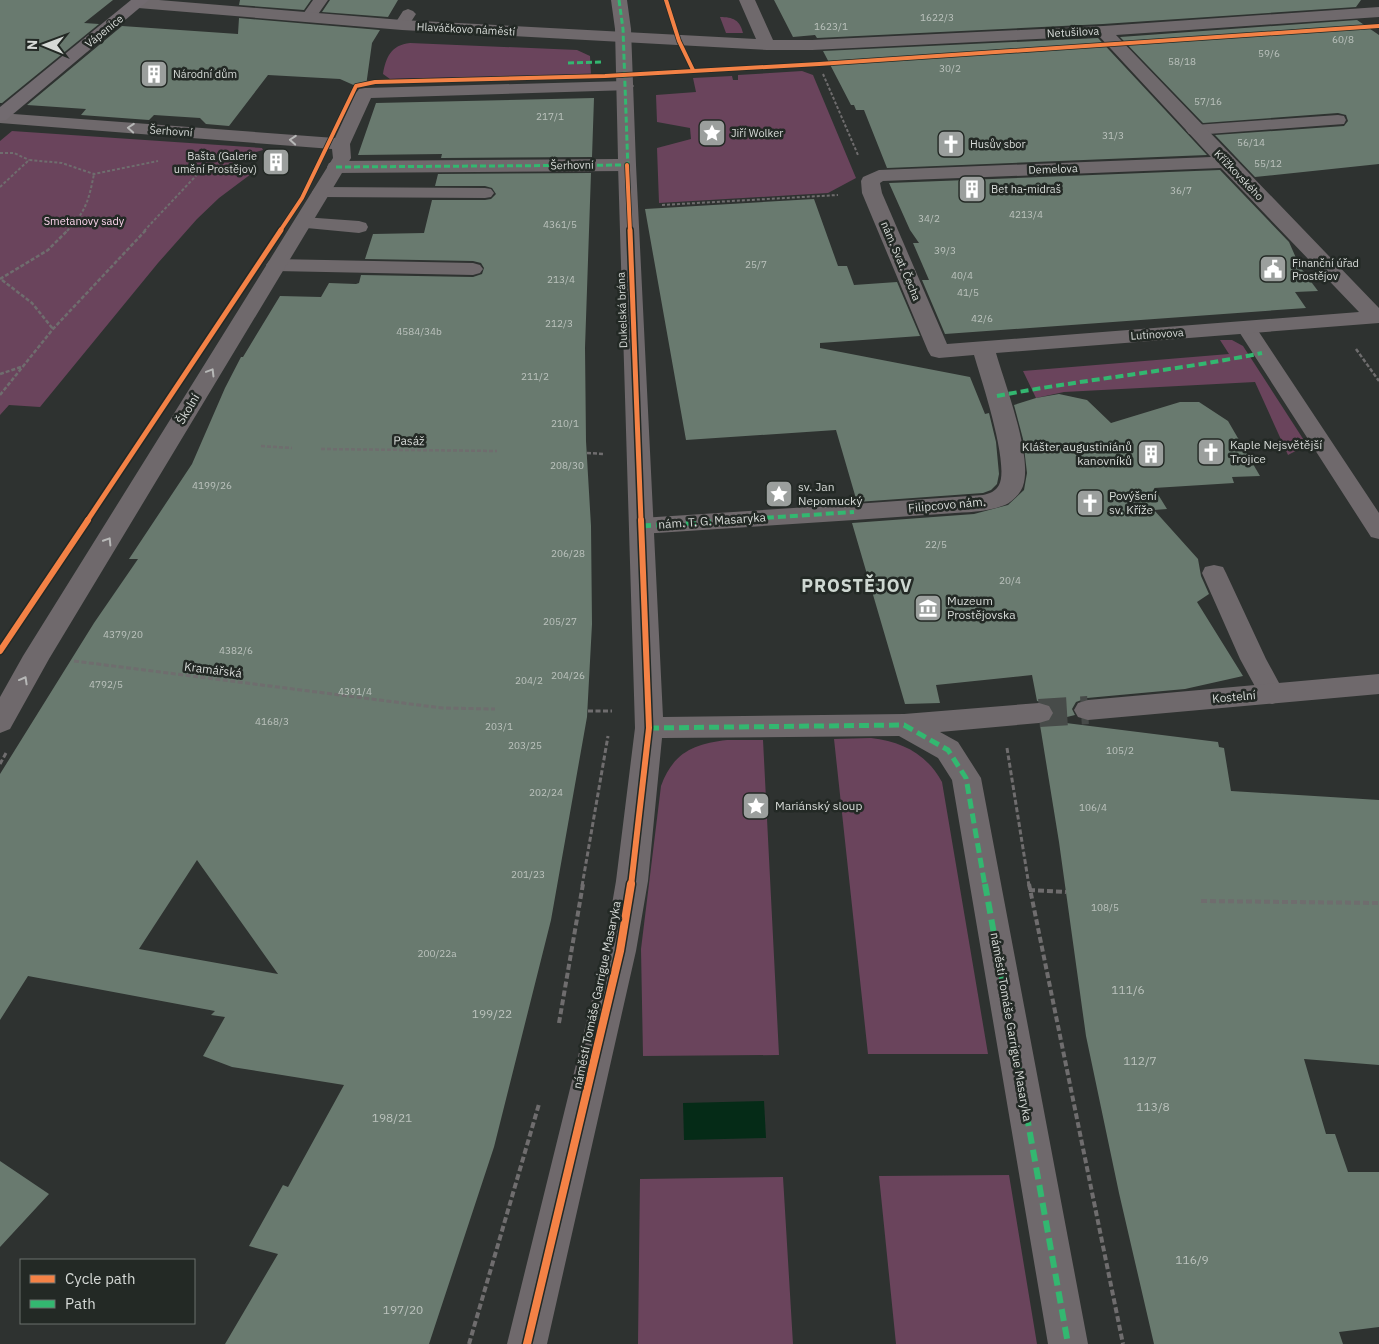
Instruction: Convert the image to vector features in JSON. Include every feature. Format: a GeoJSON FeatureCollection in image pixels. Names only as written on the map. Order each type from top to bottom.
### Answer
{"type":"FeatureCollection","features":[{"type":"Feature","properties":{"kind":"main road","name":"Vápenice"},"geometry":{"type":"LineString","coordinates":[[0,117],[140,1]]}},
{"type":"Feature","properties":{"kind":"street","name":"Dukelská brána"},"geometry":{"type":"LineString","coordinates":[[619,0],[624,38],[638,454]]}},
{"type":"Feature","properties":{"kind":"street"},"geometry":{"type":"LineString","coordinates":[[747,0],[767,45]]}},
{"type":"Feature","properties":{"kind":"street","name":"Hlaváčkovo náměstí"},"geometry":{"type":"LineString","coordinates":[[140,1],[309,17],[405,19],[624,38],[767,45]]}},
{"type":"Feature","properties":{"kind":"street","name":"Netušilova"},"geometry":{"type":"LineString","coordinates":[[767,45],[812,45],[1103,30],[1379,12]]}},
{"type":"Feature","properties":{"kind":"street","name":"Křížkovského"},"geometry":{"type":"LineString","coordinates":[[1103,30],[1195,130],[1376,317]]}},
{"type":"Feature","properties":{"kind":"street","name":"Školní"},"geometry":{"type":"LineString","coordinates":[[0,722],[37,656],[342,158],[342,144],[365,93],[625,86]]}},
{"type":"Feature","properties":{"kind":"street","name":"Šerhovní"},"geometry":{"type":"LineString","coordinates":[[0,117],[342,144]]}},
{"type":"Feature","properties":{"kind":"street","name":"Demelova"},"geometry":{"type":"LineString","coordinates":[[874,183],[1226,162]]}},
{"type":"Feature","properties":{"kind":"street","name":"Šerhovní"},"geometry":{"type":"LineString","coordinates":[[336,167],[628,165]]}},
{"type":"Feature","properties":{"kind":"street","name":"nám. Svat. Čecha"},"geometry":{"type":"LineString","coordinates":[[874,183],[938,351]]}},
{"type":"Feature","properties":{"kind":"street","name":"Lutinovova"},"geometry":{"type":"LineString","coordinates":[[938,351],[1376,317]]}},
{"type":"Feature","properties":{"kind":"street","name":"Filipcovo nám."},"geometry":{"type":"LineString","coordinates":[[854,512],[983,503],[999,498],[1011,487],[1013,469],[1008,435],[982,347]]}},
{"type":"Feature","properties":{"kind":"street","name":"nám. T. G. Masaryka"},"geometry":{"type":"LineString","coordinates":[[638,454],[641,526],[854,512]]}},
{"type":"Feature","properties":{"kind":"street","name":"náměstí Tomáše Garrigue Masaryka"},"geometry":{"type":"LineString","coordinates":[[527,1344],[620,951],[633,872],[648,728],[641,526]]}},
{"type":"Feature","properties":{"kind":"street","name":"Kostelní"},"geometry":{"type":"LineString","coordinates":[[1088,710],[1379,684]]}},
{"type":"Feature","properties":{"kind":"street"},"geometry":{"type":"LineString","coordinates":[[648,728],[904,725],[1039,713]]}},
{"type":"Feature","properties":{"kind":"street","name":"náměstí Tomáše Garrigue Masaryka"},"geometry":{"type":"LineString","coordinates":[[904,725],[948,750],[966,778],[1068,1344]]}},
{"type":"Feature","properties":{"kind":"lane"},"geometry":{"type":"LineString","coordinates":[[309,17],[321,0]]}},
{"type":"Feature","properties":{"kind":"lane"},"geometry":{"type":"LineString","coordinates":[[1195,130],[1338,120]]}},
{"type":"Feature","properties":{"kind":"lane"},"geometry":{"type":"LineString","coordinates":[[322,192],[485,193]]}},
{"type":"Feature","properties":{"kind":"lane"},"geometry":{"type":"LineString","coordinates":[[303,222],[359,227]]}},
{"type":"Feature","properties":{"kind":"lane"},"geometry":{"type":"LineString","coordinates":[[276,265],[473,269]]}},
{"type":"Feature","properties":{"kind":"lane"},"geometry":{"type":"LineString","coordinates":[[1246,327],[1379,531]]}},
{"type":"Feature","properties":{"kind":"lane"},"geometry":{"type":"LineString","coordinates":[[1214,573],[1253,659],[1272,694]]}},
{"type":"Feature","properties":{"kind":"path"},"geometry":{"type":"LineString","coordinates":[[629,207],[874,183],[812,45]]}},
{"type":"Feature","properties":{"kind":"path"},"geometry":{"type":"LineString","coordinates":[[0,153],[14,153],[29,160],[62,163],[94,174],[90,201],[74,224],[48,250],[1,279],[32,303],[53,329]]}},
{"type":"Feature","properties":{"kind":"path"},"geometry":{"type":"LineString","coordinates":[[0,187],[29,160]]}},
{"type":"Feature","properties":{"kind":"path"},"geometry":{"type":"LineString","coordinates":[[0,395],[53,329],[209,162]]}},
{"type":"Feature","properties":{"kind":"path"},"geometry":{"type":"LineString","coordinates":[[0,374],[25,366]]}},
{"type":"Feature","properties":{"kind":"path"},"geometry":{"type":"LineString","coordinates":[[261,446],[292,448]]}},
{"type":"Feature","properties":{"kind":"path"},"geometry":{"type":"LineString","coordinates":[[610,721],[612,701]]}},
{"type":"Feature","properties":{"kind":"path"},"geometry":{"type":"LineString","coordinates":[[1001,716],[1030,890],[1123,1344]]}},
{"type":"Feature","properties":{"kind":"path"},"geometry":{"type":"LineString","coordinates":[[558,1032],[608,730]]}},
{"type":"Feature","properties":{"kind":"path"},"geometry":{"type":"LineString","coordinates":[[0,764],[9,748]]}},
{"type":"Feature","properties":{"kind":"path"},"geometry":{"type":"LineString","coordinates":[[1201,901],[1379,903]]}},
{"type":"Feature","properties":{"kind":"path"},"geometry":{"type":"LineString","coordinates":[[470,1344],[541,1099]]}},
{"type":"Feature","properties":{"kind":"green space"},"geometry":{"type":"Polygon","coordinates":[[[720,17],[738,22],[743,33],[726,33],[720,17]]]}},
{"type":"Feature","properties":{"kind":"green space"},"geometry":{"type":"Polygon","coordinates":[[[410,43],[577,50],[590,56],[591,75],[390,79],[383,74],[388,57],[398,46],[410,43]]]}},
{"type":"Feature","properties":{"kind":"green space"},"geometry":{"type":"Polygon","coordinates":[[[802,71],[813,75],[856,178],[828,193],[659,203],[657,148],[691,139],[690,128],[657,122],[656,95],[696,92],[693,78],[732,76],[733,80],[738,80],[738,75],[802,71]]]}},
{"type":"Feature","properties":{"kind":"green space","name":"Smetanovy sady"},"geometry":{"type":"Polygon","coordinates":[[[12,131],[262,148],[263,150],[241,156],[238,166],[251,174],[219,198],[197,219],[158,263],[40,407],[9,405],[0,415],[0,141],[12,131]]]}},
{"type":"Feature","properties":{"kind":"green space"},"geometry":{"type":"Polygon","coordinates":[[[1220,340],[1232,340],[1243,346],[1307,445],[1288,455],[1255,382],[1064,392],[1036,398],[1023,371],[1229,354],[1220,340]]]}},
{"type":"Feature","properties":{"kind":"green space"},"geometry":{"type":"Polygon","coordinates":[[[871,738],[893,742],[921,756],[929,763],[942,782],[988,1054],[868,1054],[834,739],[871,738]]]}},
{"type":"Feature","properties":{"kind":"green space"},"geometry":{"type":"Polygon","coordinates":[[[727,740],[763,740],[779,1055],[643,1056],[641,949],[661,786],[672,765],[686,752],[704,744],[727,740]]]}},
{"type":"Feature","properties":{"kind":"green space"},"geometry":{"type":"Polygon","coordinates":[[[1009,1175],[1037,1344],[896,1344],[879,1176],[1009,1175]]]}},
{"type":"Feature","properties":{"kind":"green space"},"geometry":{"type":"Polygon","coordinates":[[[783,1177],[793,1344],[638,1344],[640,1179],[783,1177]]]}},
{"type":"Feature","properties":{"kind":"shaded area"},"geometry":{"type":"Polygon","coordinates":[[[764,1101],[766,1138],[684,1140],[683,1103],[764,1101]]]}},
{"type":"Feature","properties":{"kind":"building"},"geometry":{"type":"Polygon","coordinates":[[[0,0],[113,0],[84,23],[99,24],[0,103],[0,0]]]}},
{"type":"Feature","properties":{"kind":"building"},"geometry":{"type":"Polygon","coordinates":[[[240,0],[311,0],[304,10],[239,5],[240,0]]]}},
{"type":"Feature","properties":{"kind":"building"},"geometry":{"type":"Polygon","coordinates":[[[330,0],[398,0],[388,17],[322,12],[330,0]]]}},
{"type":"Feature","properties":{"kind":"building"},"geometry":{"type":"Polygon","coordinates":[[[774,0],[1361,0],[1356,7],[1103,24],[817,38],[815,35],[793,37],[774,0]]]}},
{"type":"Feature","properties":{"kind":"building","name":"Národní dům"},"geometry":{"type":"Polygon","coordinates":[[[239,18],[380,30],[372,43],[366,86],[358,87],[340,79],[268,75],[229,126],[206,124],[200,118],[154,115],[149,120],[81,115],[86,109],[27,105],[122,26],[238,34],[239,18]]]}},
{"type":"Feature","properties":{"kind":"building"},"geometry":{"type":"Polygon","coordinates":[[[1357,20],[1379,35],[1379,164],[1255,177],[1215,135],[1344,126],[1348,121],[1346,115],[1338,113],[1203,123],[1120,37],[1357,20]]]}},
{"type":"Feature","properties":{"kind":"building"},"geometry":{"type":"Polygon","coordinates":[[[1098,38],[1207,155],[887,168],[864,110],[856,110],[854,105],[851,105],[823,51],[1098,38]]]}},
{"type":"Feature","properties":{"kind":"building"},"geometry":{"type":"Polygon","coordinates":[[[594,98],[592,157],[441,158],[442,154],[358,155],[376,103],[594,98]]]}},
{"type":"Feature","properties":{"kind":"building"},"geometry":{"type":"Polygon","coordinates":[[[1220,170],[1289,242],[1300,267],[1318,291],[1295,292],[1306,308],[945,334],[922,280],[929,280],[913,243],[919,243],[910,230],[889,183],[1220,170]]]}},
{"type":"Feature","properties":{"kind":"building"},"geometry":{"type":"Polygon","coordinates":[[[591,173],[585,348],[592,624],[587,717],[551,920],[494,1147],[429,1344],[225,1344],[278,1254],[249,1246],[283,1185],[288,1187],[344,1085],[232,1067],[203,1056],[225,1017],[211,1015],[215,1011],[28,976],[0,1020],[0,774],[94,623],[138,559],[129,559],[192,464],[225,388],[241,357],[243,357],[280,296],[321,297],[329,283],[356,284],[359,283],[361,275],[473,277],[482,274],[484,268],[481,263],[473,261],[365,259],[373,234],[424,233],[432,200],[485,200],[491,199],[496,194],[492,188],[485,186],[435,186],[438,174],[591,173]],[[197,860],[139,949],[278,974],[197,860]]]}},
{"type":"Feature","properties":{"kind":"building"},"geometry":{"type":"Polygon","coordinates":[[[814,199],[838,266],[847,266],[854,285],[897,282],[920,336],[820,343],[820,348],[970,377],[985,414],[989,413],[996,442],[999,474],[997,484],[991,490],[983,493],[857,502],[836,430],[686,440],[645,209],[814,199]]]}},
{"type":"Feature","properties":{"kind":"building"},"geometry":{"type":"Polygon","coordinates":[[[1059,394],[1087,400],[1111,423],[1180,402],[1199,402],[1228,421],[1260,476],[1232,477],[1234,483],[1154,488],[1167,509],[1154,510],[1198,559],[1201,576],[1209,594],[1197,602],[1243,676],[1185,689],[1087,698],[1076,702],[1072,709],[1075,715],[1051,721],[1055,712],[1050,704],[1037,701],[1032,675],[936,685],[940,703],[905,704],[852,523],[974,514],[1008,505],[1024,490],[1027,473],[1023,439],[1014,405],[1036,398],[1059,394]]]}},
{"type":"Feature","properties":{"kind":"building"},"geometry":{"type":"Polygon","coordinates":[[[1050,721],[1218,742],[1219,747],[1224,748],[1231,791],[1379,800],[1379,1065],[1304,1059],[1326,1134],[1335,1134],[1348,1172],[1379,1172],[1379,1327],[1339,1332],[1343,1344],[1154,1344],[1119,1193],[1086,1036],[1059,842],[1040,725],[1050,721]]]}},
{"type":"Feature","properties":{"kind":"building"},"geometry":{"type":"Polygon","coordinates":[[[0,1161],[49,1194],[0,1247],[0,1161]]]}},
{"type":"Feature","properties":{"kind":"tunnel"},"geometry":{"type":"LineString","coordinates":[[1039,713],[1088,710]]}},
{"type":"Feature","properties":{"kind":"marked path"},"geometry":{"type":"LineString","coordinates":[[619,0],[623,29],[628,170]]}},
{"type":"Feature","properties":{"kind":"marked path"},"geometry":{"type":"LineString","coordinates":[[568,63],[601,62]]}},
{"type":"Feature","properties":{"kind":"marked path"},"geometry":{"type":"LineString","coordinates":[[336,167],[627,165]]}},
{"type":"Feature","properties":{"kind":"marked path"},"geometry":{"type":"LineString","coordinates":[[997,396],[1063,384],[1229,360],[1262,353]]}},
{"type":"Feature","properties":{"kind":"marked path"},"geometry":{"type":"LineString","coordinates":[[641,526],[854,512]]}},
{"type":"Feature","properties":{"kind":"marked path"},"geometry":{"type":"LineString","coordinates":[[649,728],[904,725],[948,750],[966,778],[1068,1344]]}},
{"type":"Feature","properties":{"kind":"cycle path"},"geometry":{"type":"LineString","coordinates":[[666,0],[679,41],[693,70]]}},
{"type":"Feature","properties":{"kind":"cycle path"},"geometry":{"type":"LineString","coordinates":[[0,651],[302,198],[356,86],[375,82],[605,76],[819,64],[1379,26]]}},
{"type":"Feature","properties":{"kind":"cycle path"},"geometry":{"type":"LineString","coordinates":[[527,1344],[620,951],[632,881],[649,728],[627,165]]}},
{"type":"Feature","properties":{"kind":"place","name":"Národní dům"},"geometry":{"type":"Point","coordinates":[154,74]}},
{"type":"Feature","properties":{"kind":"place","name":"Jiří Wolker"},"geometry":{"type":"Point","coordinates":[712,133]}},
{"type":"Feature","properties":{"kind":"place","name":"Husův sbor"},"geometry":{"type":"Point","coordinates":[951,144]}},
{"type":"Feature","properties":{"kind":"place","name":"Bašta (Galerie umění Prostějov)"},"geometry":{"type":"Point","coordinates":[276,162]}},
{"type":"Feature","properties":{"kind":"place","name":"Bet ha-midraš"},"geometry":{"type":"Point","coordinates":[972,189]}},
{"type":"Feature","properties":{"kind":"place","name":"Finanční úřad Prostějov"},"geometry":{"type":"Point","coordinates":[1273,269]}},
{"type":"Feature","properties":{"kind":"place","name":"Kaple Nejsvětější Trojice"},"geometry":{"type":"Point","coordinates":[1211,452]}},
{"type":"Feature","properties":{"kind":"place","name":"Klášter augustiniánů kanovníků"},"geometry":{"type":"Point","coordinates":[1151,454]}},
{"type":"Feature","properties":{"kind":"place","name":"sv. Jan Nepomucký"},"geometry":{"type":"Point","coordinates":[779,494]}},
{"type":"Feature","properties":{"kind":"place","name":"Povýšení sv. Kříže"},"geometry":{"type":"Point","coordinates":[1090,503]}},
{"type":"Feature","properties":{"kind":"place","name":"Muzeum Prostějovska"},"geometry":{"type":"Point","coordinates":[928,608]}},
{"type":"Feature","properties":{"kind":"place","name":"Mariánský sloup"},"geometry":{"type":"Point","coordinates":[756,806]}},
{"type":"Feature","properties":{"kind":"district","name":"PROSTĚJOV"},"geometry":{"type":"Point","coordinates":[857,586]}}]}
